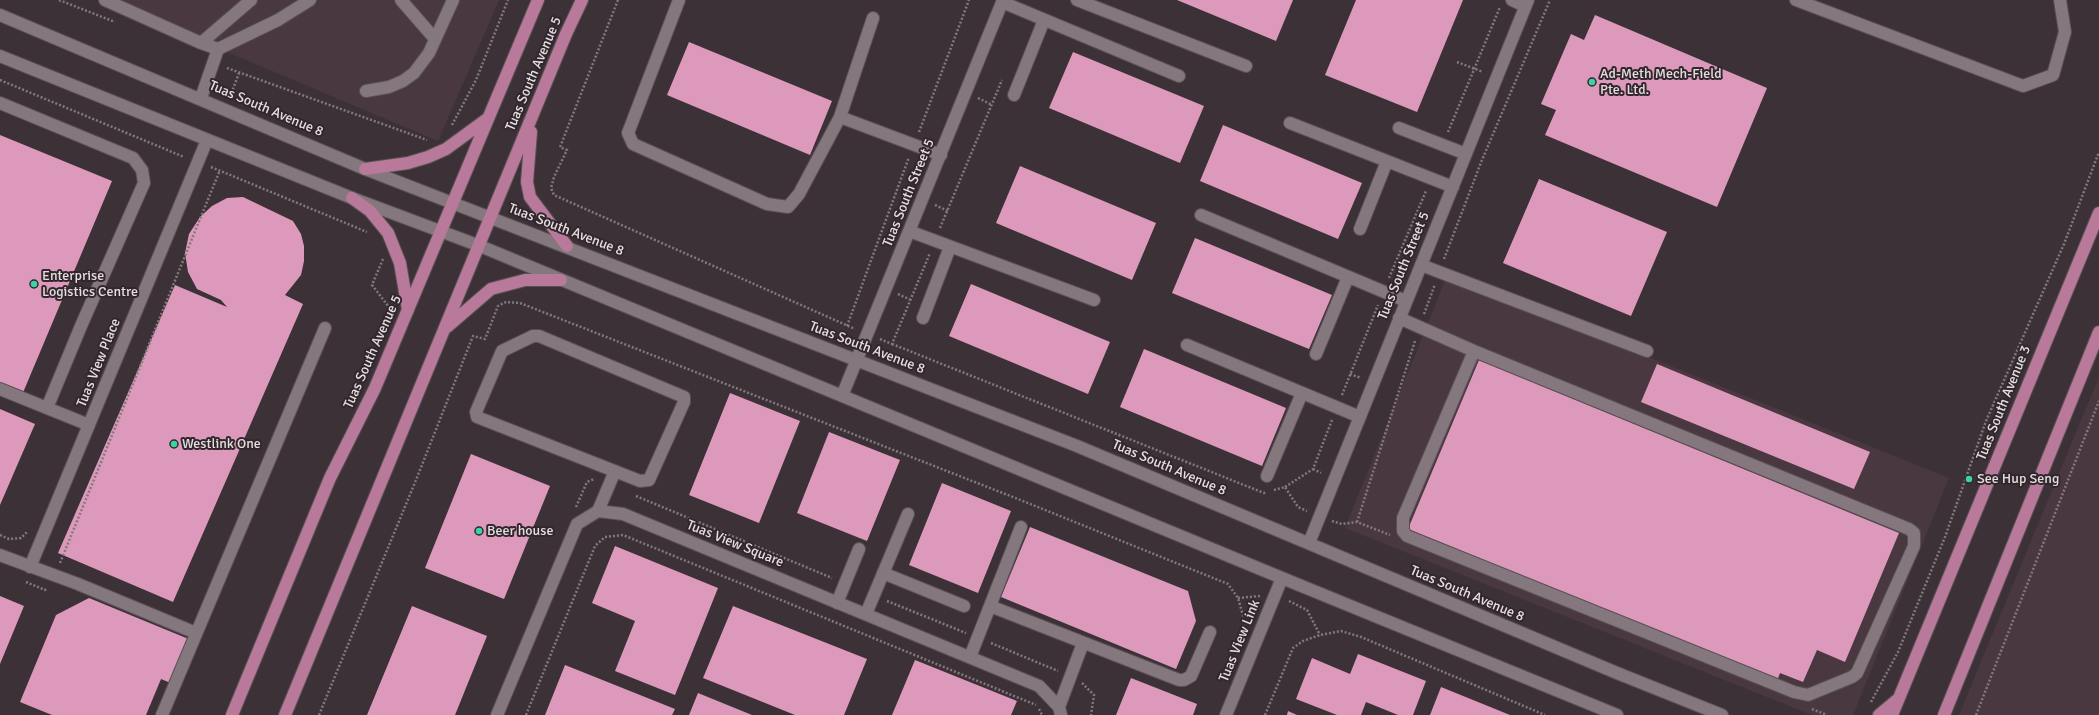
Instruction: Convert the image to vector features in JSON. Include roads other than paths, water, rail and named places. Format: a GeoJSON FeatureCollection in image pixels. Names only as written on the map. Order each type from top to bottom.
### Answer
{"type":"FeatureCollection","features":[{"type":"Feature","properties":{"kind":"main road","name":"Tuas South Avenue 5"},"geometry":{"type":"LineString","coordinates":[[232,715],[330,478],[375,388],[538,0]]}},
{"type":"Feature","properties":{"kind":"main road","name":"Tuas South Avenue 5"},"geometry":{"type":"LineString","coordinates":[[285,715],[480,246],[566,34],[582,0]]}},
{"type":"Feature","properties":{"kind":"main road"},"geometry":{"type":"LineString","coordinates":[[534,115],[527,182],[530,197],[567,246]]}},
{"type":"Feature","properties":{"kind":"main road"},"geometry":{"type":"LineString","coordinates":[[365,169],[408,163],[428,157],[446,148],[489,117]]}},
{"type":"Feature","properties":{"kind":"main road"},"geometry":{"type":"LineString","coordinates":[[352,198],[370,211],[388,233],[400,264],[408,310]]}},
{"type":"Feature","properties":{"kind":"main road","name":"Tuas South Avenue 3"},"geometry":{"type":"LineString","coordinates":[[1892,715],[2099,213]]}},
{"type":"Feature","properties":{"kind":"main road"},"geometry":{"type":"LineString","coordinates":[[445,329],[491,289],[525,280],[561,280]]}},
{"type":"Feature","properties":{"kind":"main road"},"geometry":{"type":"LineString","coordinates":[[1944,715],[2095,353],[2099,332]]}},
{"type":"Feature","properties":{"kind":"main road"},"geometry":{"type":"LineString","coordinates":[[1879,715],[1898,699]]}},
{"type":"Feature","properties":{"kind":"street"},"geometry":{"type":"LineString","coordinates":[[105,0],[201,43],[218,49],[278,20],[310,0]]}},
{"type":"Feature","properties":{"kind":"street"},"geometry":{"type":"LineString","coordinates":[[201,43],[250,0]]}},
{"type":"Feature","properties":{"kind":"street"},"geometry":{"type":"LineString","coordinates":[[401,0],[436,39]]}},
{"type":"Feature","properties":{"kind":"street"},"geometry":{"type":"LineString","coordinates":[[366,91],[389,87],[403,82],[414,73],[430,52],[453,0]]}},
{"type":"Feature","properties":{"kind":"street"},"geometry":{"type":"LineString","coordinates":[[679,0],[628,133],[633,144],[767,204],[788,207],[799,194],[840,117],[873,18]]}},
{"type":"Feature","properties":{"kind":"street"},"geometry":{"type":"LineString","coordinates":[[1077,0],[1246,66]]}},
{"type":"Feature","properties":{"kind":"street"},"geometry":{"type":"LineString","coordinates":[[1512,0],[1526,3]]}},
{"type":"Feature","properties":{"kind":"street"},"geometry":{"type":"LineString","coordinates":[[1796,0],[2023,86],[2053,75],[2065,32],[2060,0]]}},
{"type":"Feature","properties":{"kind":"street"},"geometry":{"type":"LineString","coordinates":[[1002,1],[1179,76]]}},
{"type":"Feature","properties":{"kind":"street","name":"Tuas South Street 5"},"geometry":{"type":"LineString","coordinates":[[842,396],[941,155],[1002,1]]}},
{"type":"Feature","properties":{"kind":"street","name":"Tuas South Street 5"},"geometry":{"type":"LineString","coordinates":[[1309,543],[1526,3]]}},
{"type":"Feature","properties":{"kind":"street","name":"Tuas South Avenue 8"},"geometry":{"type":"LineString","coordinates":[[0,15],[225,108],[365,169],[491,216],[856,361],[1077,446],[1617,673],[1722,715]]}},
{"type":"Feature","properties":{"kind":"street"},"geometry":{"type":"LineString","coordinates":[[1014,95],[1044,20]]}},
{"type":"Feature","properties":{"kind":"street"},"geometry":{"type":"LineString","coordinates":[[201,98],[218,49]]}},
{"type":"Feature","properties":{"kind":"street"},"geometry":{"type":"LineString","coordinates":[[0,56],[352,198],[480,246],[1617,715]]}},
{"type":"Feature","properties":{"kind":"street"},"geometry":{"type":"LineString","coordinates":[[0,104],[132,158],[142,170],[144,184],[81,326],[47,408]]}},
{"type":"Feature","properties":{"kind":"street"},"geometry":{"type":"LineString","coordinates":[[840,117],[941,155]]}},
{"type":"Feature","properties":{"kind":"street"},"geometry":{"type":"LineString","coordinates":[[1290,123],[1452,187]]}},
{"type":"Feature","properties":{"kind":"street"},"geometry":{"type":"LineString","coordinates":[[1399,128],[1466,154]]}},
{"type":"Feature","properties":{"kind":"street","name":"Tuas View Place"},"geometry":{"type":"LineString","coordinates":[[30,567],[207,140]]}},
{"type":"Feature","properties":{"kind":"street"},"geometry":{"type":"LineString","coordinates":[[1360,229],[1388,161]]}},
{"type":"Feature","properties":{"kind":"street"},"geometry":{"type":"LineString","coordinates":[[1201,216],[1406,301]]}},
{"type":"Feature","properties":{"kind":"street"},"geometry":{"type":"LineString","coordinates":[[909,231],[935,242],[1094,300]]}},
{"type":"Feature","properties":{"kind":"street"},"geometry":{"type":"LineString","coordinates":[[923,318],[950,247]]}},
{"type":"Feature","properties":{"kind":"street"},"geometry":{"type":"LineString","coordinates":[[1421,265],[1647,351]]}},
{"type":"Feature","properties":{"kind":"street"},"geometry":{"type":"LineString","coordinates":[[1316,354],[1348,277]]}},
{"type":"Feature","properties":{"kind":"street"},"geometry":{"type":"LineString","coordinates":[[1400,318],[1474,351],[1909,529],[1914,533],[1914,546],[1857,673],[1852,677],[1808,695],[1794,692],[1407,536],[1402,531],[1403,518],[1474,351]]}},
{"type":"Feature","properties":{"kind":"street"},"geometry":{"type":"LineString","coordinates":[[162,715],[325,328]]}},
{"type":"Feature","properties":{"kind":"street"},"geometry":{"type":"LineString","coordinates":[[533,336],[540,336],[684,397],[684,402],[652,478],[643,482],[615,471],[477,417],[476,412],[502,351],[533,336]]}},
{"type":"Feature","properties":{"kind":"street"},"geometry":{"type":"LineString","coordinates":[[1187,345],[1302,393],[1338,406],[1360,417]]}},
{"type":"Feature","properties":{"kind":"street"},"geometry":{"type":"LineString","coordinates":[[0,389],[89,425]]}},
{"type":"Feature","properties":{"kind":"street"},"geometry":{"type":"LineString","coordinates":[[1267,476],[1302,393]]}},
{"type":"Feature","properties":{"kind":"street"},"geometry":{"type":"LineString","coordinates":[[497,715],[577,524],[598,511],[615,471]]}},
{"type":"Feature","properties":{"kind":"street","name":"Tuas View Square"},"geometry":{"type":"LineString","coordinates":[[598,511],[623,514],[1039,686],[1060,711]]}},
{"type":"Feature","properties":{"kind":"street"},"geometry":{"type":"LineString","coordinates":[[866,614],[908,514]]}},
{"type":"Feature","properties":{"kind":"street"},"geometry":{"type":"LineString","coordinates":[[970,657],[1021,527]]}},
{"type":"Feature","properties":{"kind":"street"},"geometry":{"type":"LineString","coordinates":[[837,603],[859,549]]}},
{"type":"Feature","properties":{"kind":"street"},"geometry":{"type":"LineString","coordinates":[[0,555],[196,633]]}},
{"type":"Feature","properties":{"kind":"street"},"geometry":{"type":"LineString","coordinates":[[883,573],[964,606]]}},
{"type":"Feature","properties":{"kind":"street","name":"Tuas View Link"},"geometry":{"type":"LineString","coordinates":[[1226,715],[1282,578]]}},
{"type":"Feature","properties":{"kind":"street"},"geometry":{"type":"LineString","coordinates":[[990,606],[1179,680],[1184,680],[1191,676],[1210,632]]}},
{"type":"Feature","properties":{"kind":"street"},"geometry":{"type":"LineString","coordinates":[[1060,711],[1083,643]]}},
{"type":"Feature","properties":{"kind":"place","name":"Ad-Meth Mech-Field Pte. Ltd."},"geometry":{"type":"Point","coordinates":[1592,82]}},
{"type":"Feature","properties":{"kind":"place","name":"Enterprise Logistics Centre"},"geometry":{"type":"Point","coordinates":[34,284]}},
{"type":"Feature","properties":{"kind":"place","name":"Westlink One"},"geometry":{"type":"Point","coordinates":[174,444]}},
{"type":"Feature","properties":{"kind":"place","name":"See Hup Seng"},"geometry":{"type":"Point","coordinates":[1969,479]}},
{"type":"Feature","properties":{"kind":"place","name":"Beer house"},"geometry":{"type":"Point","coordinates":[479,531]}}]}
